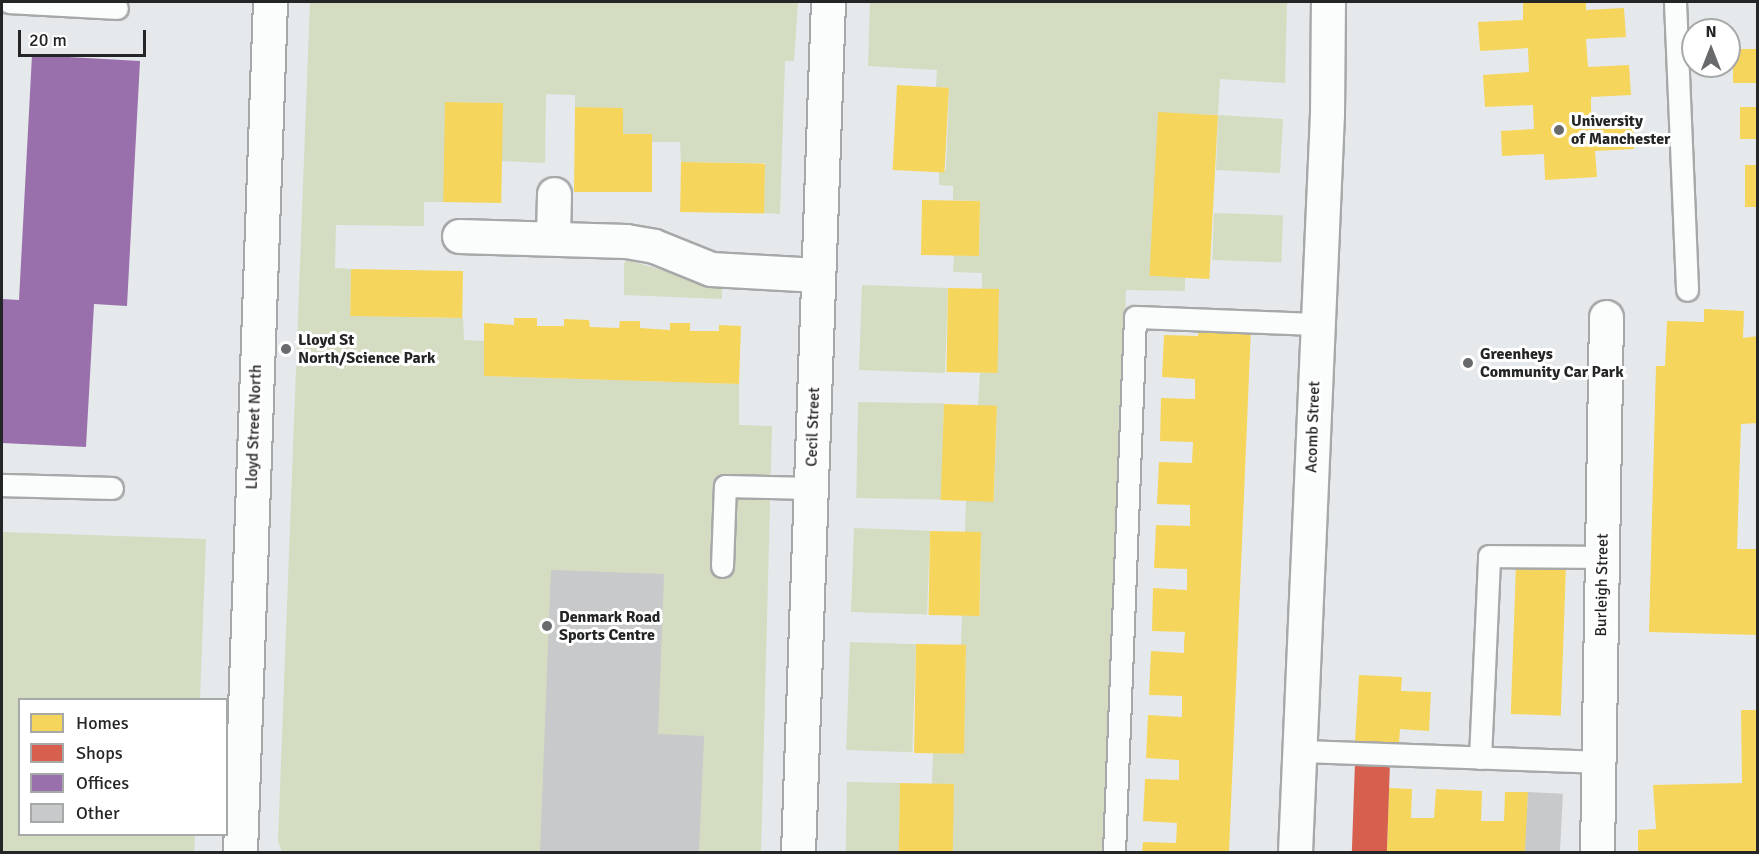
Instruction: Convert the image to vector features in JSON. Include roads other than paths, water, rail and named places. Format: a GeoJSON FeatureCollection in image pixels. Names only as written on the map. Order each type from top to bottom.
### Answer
{"type":"FeatureCollection","features":[{"type":"Feature","properties":{"kind":"street","name":"Lloyd Street North"},"geometry":{"type":"LineString","coordinates":[[240,852],[270,2]]}},
{"type":"Feature","properties":{"kind":"street","name":"Cecil Street"},"geometry":{"type":"LineString","coordinates":[[798,852],[828,2]]}},
{"type":"Feature","properties":{"kind":"street","name":"Acomb Street"},"geometry":{"type":"LineString","coordinates":[[1295,852],[1328,2]]}},
{"type":"Feature","properties":{"kind":"street"},"geometry":{"type":"LineString","coordinates":[[554,194],[554,238]]}},
{"type":"Feature","properties":{"kind":"street"},"geometry":{"type":"LineString","coordinates":[[459,236],[554,238],[654,246],[719,270],[819,275]]}},
{"type":"Feature","properties":{"kind":"street","name":"Burleigh Street"},"geometry":{"type":"LineString","coordinates":[[1597,852],[1606,317]]}},
{"type":"Feature","properties":{"kind":"lane"},"geometry":{"type":"LineString","coordinates":[[9,2],[117,8]]}},
{"type":"Feature","properties":{"kind":"lane"},"geometry":{"type":"LineString","coordinates":[[1675,2],[1688,290]]}},
{"type":"Feature","properties":{"kind":"lane"},"geometry":{"type":"LineString","coordinates":[[1114,852],[1136,317],[1317,324]]}},
{"type":"Feature","properties":{"kind":"lane"},"geometry":{"type":"LineString","coordinates":[[2,485],[112,488]]}},
{"type":"Feature","properties":{"kind":"lane"},"geometry":{"type":"LineString","coordinates":[[722,566],[725,486],[811,488]]}},
{"type":"Feature","properties":{"kind":"lane"},"geometry":{"type":"LineString","coordinates":[[1480,758],[1489,556],[1602,557]]}},
{"type":"Feature","properties":{"kind":"lane"},"geometry":{"type":"LineString","coordinates":[[1300,750],[1599,762]]}},
{"type":"Feature","properties":{"kind":"place","name":"University of Manchester"},"geometry":{"type":"Point","coordinates":[1559,130]}},
{"type":"Feature","properties":{"kind":"place","name":"Lloyd St North/Science Park"},"geometry":{"type":"Point","coordinates":[286,349]}},
{"type":"Feature","properties":{"kind":"place","name":"Greenheys Community Car Park"},"geometry":{"type":"Point","coordinates":[1468,363]}},
{"type":"Feature","properties":{"kind":"place","name":"Denmark Road Sports Centre"},"geometry":{"type":"Point","coordinates":[547,626]}}]}
